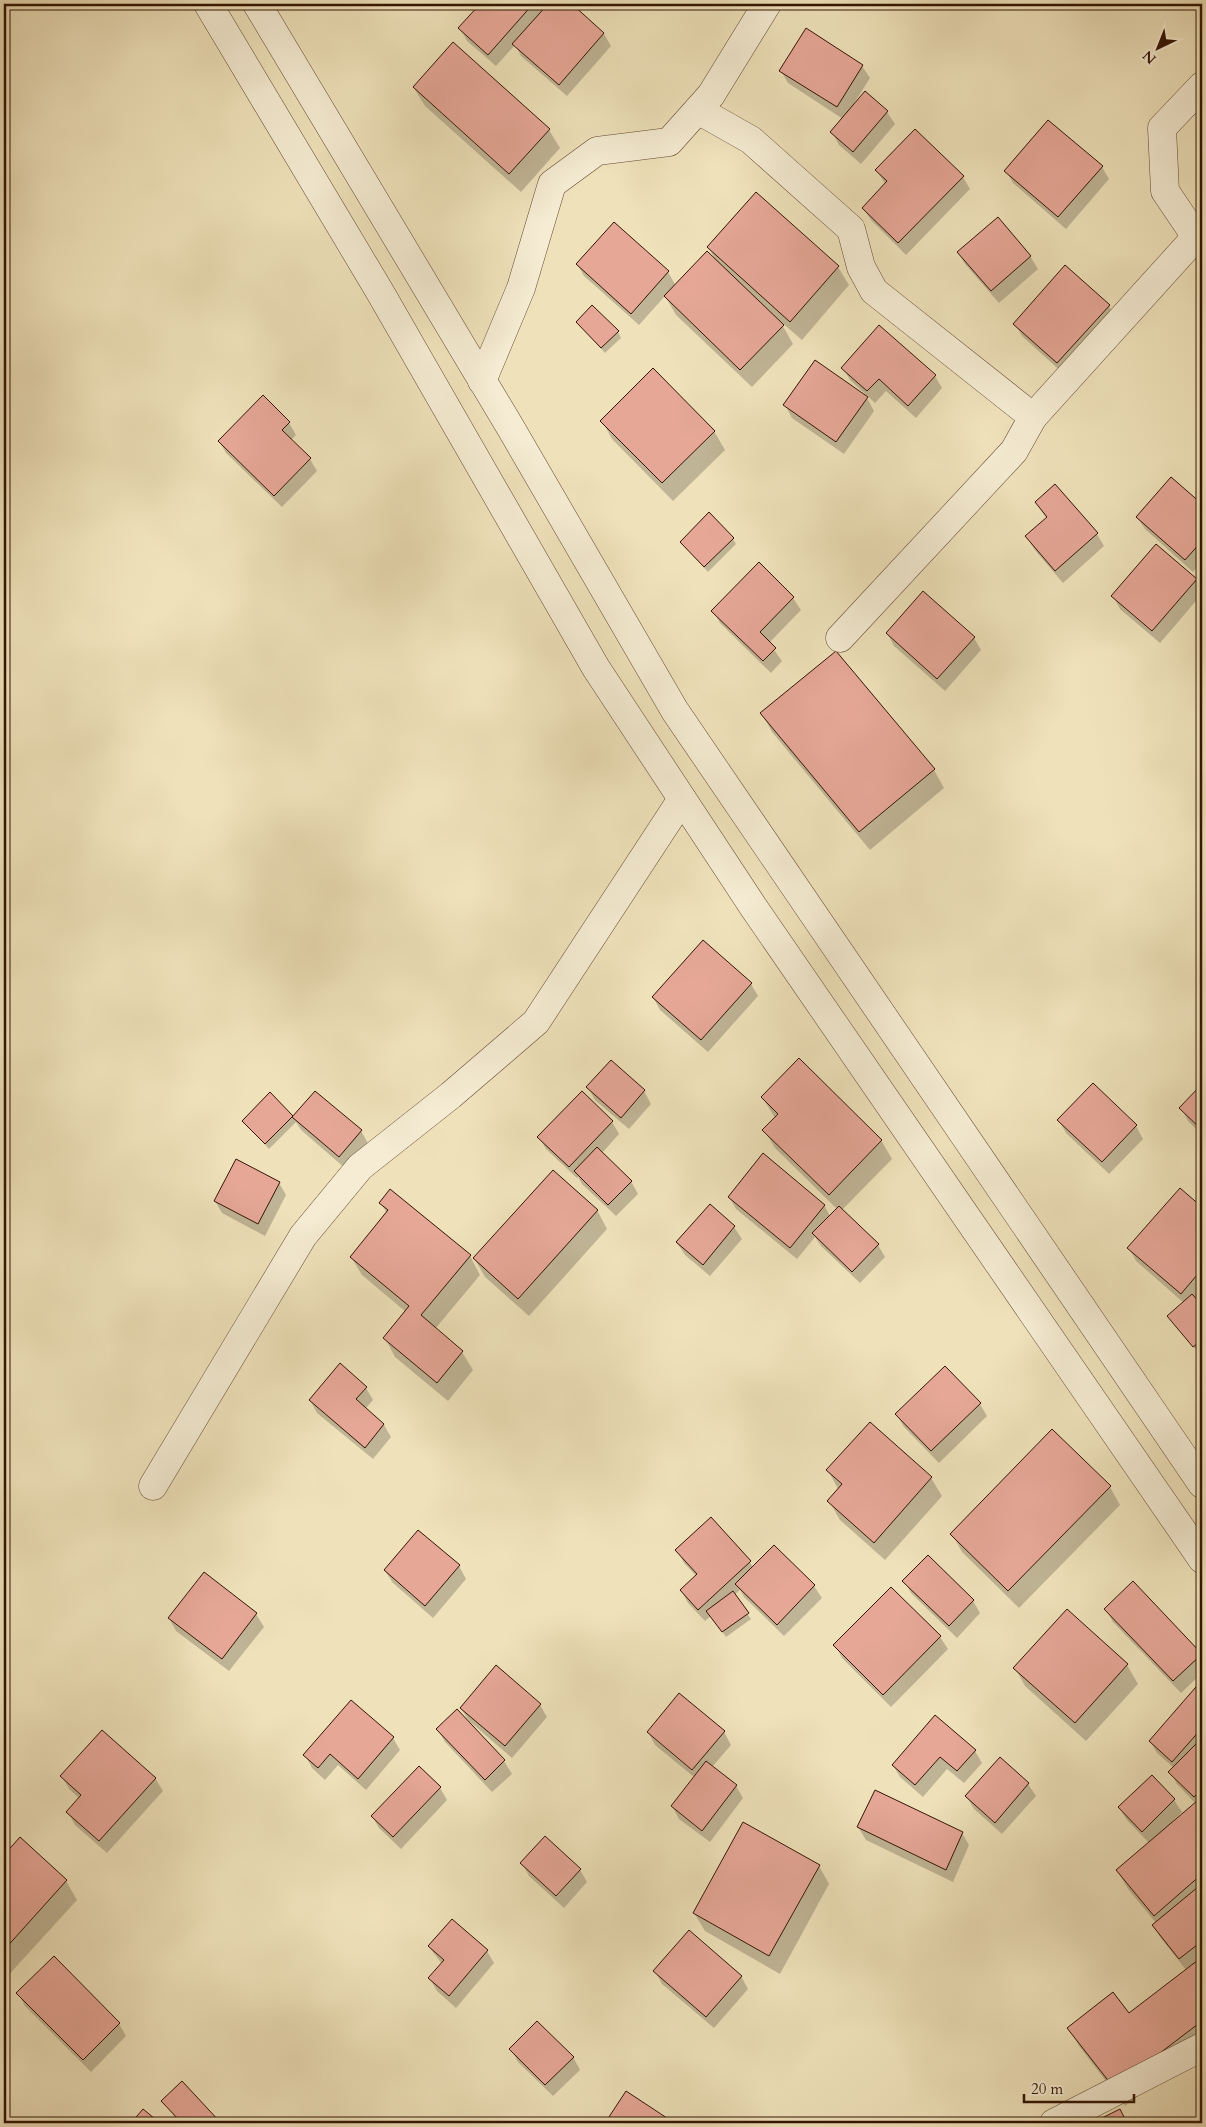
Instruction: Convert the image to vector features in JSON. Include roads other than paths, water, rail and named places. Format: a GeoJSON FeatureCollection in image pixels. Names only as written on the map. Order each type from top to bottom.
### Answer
{"type":"FeatureCollection","features":[{"type":"Feature","properties":{"kind":"street"},"geometry":{"type":"LineString","coordinates":[[208,4],[380,292],[596,668],[754,908],[1202,1559]]}},
{"type":"Feature","properties":{"kind":"street"},"geometry":{"type":"LineString","coordinates":[[257,4],[482,381],[675,712],[1202,1484]]}},
{"type":"Feature","properties":{"kind":"street"},"geometry":{"type":"LineString","coordinates":[[482,381],[521,288],[552,184],[597,151],[669,142],[711,95],[767,4]]}},
{"type":"Feature","properties":{"kind":"street"},"geometry":{"type":"LineString","coordinates":[[840,638],[1014,452],[1033,417],[1196,237],[1165,191],[1162,128],[1202,86]]}},
{"type":"Feature","properties":{"kind":"street"},"geometry":{"type":"LineString","coordinates":[[698,110],[751,140],[851,229],[861,267],[874,290],[1033,417]]}},
{"type":"Feature","properties":{"kind":"street"},"geometry":{"type":"LineString","coordinates":[[666,774],[702,751]]}},
{"type":"Feature","properties":{"kind":"street"},"geometry":{"type":"LineString","coordinates":[[153,1486],[303,1236],[360,1168],[451,1096],[536,1022],[682,799]]}},
{"type":"Feature","properties":{"kind":"street"},"geometry":{"type":"LineString","coordinates":[[1054,2123],[1202,2047]]}}]}
